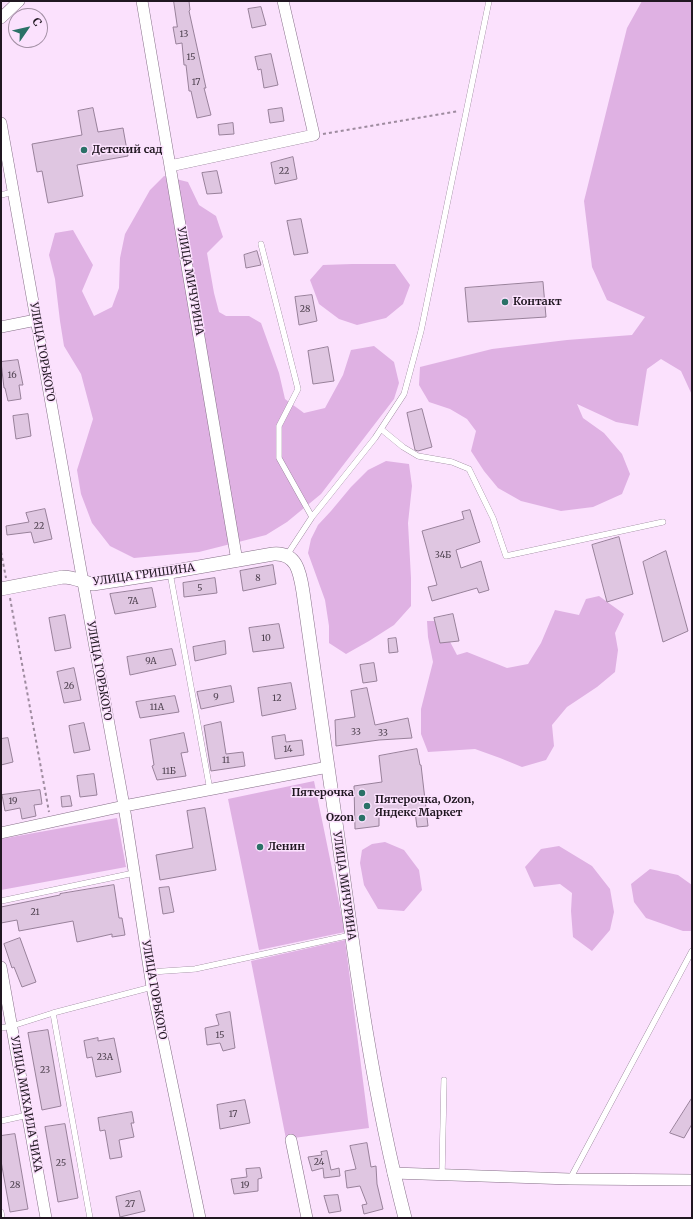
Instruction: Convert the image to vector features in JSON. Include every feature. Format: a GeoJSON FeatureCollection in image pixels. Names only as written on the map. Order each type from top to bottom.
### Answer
{"type":"FeatureCollection","features":[{"type":"Feature","properties":{"kind":"street"},"geometry":{"type":"LineString","coordinates":[[1,18],[19,1]]}},
{"type":"Feature","properties":{"kind":"street","name":"УЛИЦА МИЧУРИНА"},"geometry":{"type":"LineString","coordinates":[[142,1],[237,561]]}},
{"type":"Feature","properties":{"kind":"street"},"geometry":{"type":"LineString","coordinates":[[170,166],[314,135],[283,1]]}},
{"type":"Feature","properties":{"kind":"street","name":"УЛИЦА ГОРЬКОГО"},"geometry":{"type":"LineString","coordinates":[[1,123],[124,806],[152,987],[200,1218]]}},
{"type":"Feature","properties":{"kind":"street"},"geometry":{"type":"LineString","coordinates":[[1,327],[36,320]]}},
{"type":"Feature","properties":{"kind":"street","name":"УЛИЦА ГРИШИНА"},"geometry":{"type":"LineString","coordinates":[[4,588],[63,577],[72,577],[83,582],[93,584],[273,554],[280,553],[287,556]]}},
{"type":"Feature","properties":{"kind":"street","name":"УЛИЦА МИЧУРИНА"},"geometry":{"type":"LineString","coordinates":[[287,556],[294,562],[299,571],[302,585],[351,935],[377,1095],[393,1173],[405,1218]]}},
{"type":"Feature","properties":{"kind":"street"},"geometry":{"type":"LineString","coordinates":[[1,832],[124,806],[328,767]]}},
{"type":"Feature","properties":{"kind":"street","name":"УЛИЦА МИХАИЛА ЧИХА"},"geometry":{"type":"LineString","coordinates":[[1,967],[6,1027],[28,1115],[46,1218]]}},
{"type":"Feature","properties":{"kind":"street"},"geometry":{"type":"LineString","coordinates":[[291,1140],[307,1218]]}},
{"type":"Feature","properties":{"kind":"street"},"geometry":{"type":"LineString","coordinates":[[393,1173],[570,1179],[692,1180]]}},
{"type":"Feature","properties":{"kind":"lane"},"geometry":{"type":"LineString","coordinates":[[287,556],[312,517],[380,429],[404,394],[420,338],[489,1]]}},
{"type":"Feature","properties":{"kind":"lane"},"geometry":{"type":"LineString","coordinates":[[1,195],[13,192]]}},
{"type":"Feature","properties":{"kind":"lane"},"geometry":{"type":"LineString","coordinates":[[261,244],[298,388],[279,426],[279,458],[312,517]]}},
{"type":"Feature","properties":{"kind":"lane"},"geometry":{"type":"LineString","coordinates":[[380,429],[403,447],[418,456],[452,462],[469,469],[493,518],[506,556],[663,522]]}},
{"type":"Feature","properties":{"kind":"lane"},"geometry":{"type":"LineString","coordinates":[[170,572],[210,790]]}},
{"type":"Feature","properties":{"kind":"lane"},"geometry":{"type":"LineString","coordinates":[[1,901],[134,873]]}},
{"type":"Feature","properties":{"kind":"lane"},"geometry":{"type":"LineString","coordinates":[[150,972],[195,969],[351,935]]}},
{"type":"Feature","properties":{"kind":"lane"},"geometry":{"type":"LineString","coordinates":[[570,1179],[692,951]]}},
{"type":"Feature","properties":{"kind":"lane"},"geometry":{"type":"LineString","coordinates":[[6,1027],[152,987]]}},
{"type":"Feature","properties":{"kind":"lane"},"geometry":{"type":"LineString","coordinates":[[53,1013],[90,1218]]}},
{"type":"Feature","properties":{"kind":"lane"},"geometry":{"type":"LineString","coordinates":[[442,1174],[444,1080]]}},
{"type":"Feature","properties":{"kind":"lane"},"geometry":{"type":"LineString","coordinates":[[1,1121],[28,1115]]}},
{"type":"Feature","properties":{"kind":"lane"},"geometry":{"type":"LineString","coordinates":[[1,1212],[2,1218]]}},
{"type":"Feature","properties":{"kind":"path"},"geometry":{"type":"LineString","coordinates":[[314,135],[466,110]]}},
{"type":"Feature","properties":{"kind":"path"},"geometry":{"type":"LineString","coordinates":[[1,552],[4,588],[50,822]]}},
{"type":"Feature","properties":{"kind":"shaded area"},"geometry":{"type":"Polygon","coordinates":[[[642,1],[692,1],[692,395],[681,371],[661,359],[647,369],[638,426],[616,422],[577,404],[583,418],[604,433],[622,454],[630,474],[622,494],[593,507],[561,511],[521,501],[498,488],[484,471],[471,451],[476,431],[467,419],[450,409],[429,402],[419,385],[420,367],[492,349],[567,340],[632,335],[645,317],[607,300],[592,267],[584,201],[627,28],[642,1]]]}},
{"type":"Feature","properties":{"kind":"shaded area"},"geometry":{"type":"Polygon","coordinates":[[[164,176],[188,182],[199,205],[216,216],[223,237],[207,253],[219,312],[226,316],[249,316],[261,323],[279,373],[285,399],[304,413],[325,408],[343,375],[351,350],[374,346],[394,362],[399,383],[394,399],[321,494],[287,522],[266,535],[199,552],[134,558],[110,546],[92,523],[81,494],[77,470],[93,419],[81,374],[64,346],[55,279],[49,255],[55,233],[73,230],[93,265],[82,291],[94,316],[112,307],[119,288],[120,258],[125,234],[150,190],[164,176]]]}},
{"type":"Feature","properties":{"kind":"shaded area"},"geometry":{"type":"Polygon","coordinates":[[[395,264],[410,285],[403,304],[386,318],[357,325],[339,319],[319,304],[310,280],[323,265],[395,264]]]}},
{"type":"Feature","properties":{"kind":"shaded area"},"geometry":{"type":"Polygon","coordinates":[[[386,461],[409,464],[412,486],[408,523],[411,606],[394,625],[346,654],[329,643],[329,626],[325,600],[308,553],[311,539],[318,525],[368,470],[386,461]]]}},
{"type":"Feature","properties":{"kind":"shaded area"},"geometry":{"type":"Polygon","coordinates":[[[599,596],[624,614],[615,633],[618,650],[615,672],[597,687],[567,707],[552,725],[554,746],[546,760],[522,767],[475,749],[428,752],[421,734],[421,709],[433,662],[428,637],[427,621],[443,621],[447,636],[457,655],[467,652],[507,668],[528,664],[541,643],[555,610],[579,615],[586,599],[599,596]]]}},
{"type":"Feature","properties":{"kind":"shaded area"},"geometry":{"type":"Polygon","coordinates":[[[314,781],[345,932],[259,950],[228,799],[314,781]]]}},
{"type":"Feature","properties":{"kind":"shaded area"},"geometry":{"type":"Polygon","coordinates":[[[117,818],[126,867],[1,890],[1,839],[117,818]]]}},
{"type":"Feature","properties":{"kind":"shaded area"},"geometry":{"type":"Polygon","coordinates":[[[385,842],[404,850],[419,870],[422,890],[404,911],[378,909],[364,885],[360,863],[362,850],[372,844],[385,842]]]}},
{"type":"Feature","properties":{"kind":"shaded area"},"geometry":{"type":"Polygon","coordinates":[[[559,846],[592,866],[610,889],[614,912],[610,930],[592,951],[573,937],[571,911],[572,893],[560,884],[534,887],[525,867],[541,849],[559,846]]]}},
{"type":"Feature","properties":{"kind":"shaded area"},"geometry":{"type":"Polygon","coordinates":[[[650,869],[678,875],[692,885],[692,931],[683,931],[646,918],[634,902],[631,884],[650,869]]]}},
{"type":"Feature","properties":{"kind":"shaded area"},"geometry":{"type":"Polygon","coordinates":[[[345,940],[369,1128],[286,1139],[251,961],[345,940]]]}},
{"type":"Feature","properties":{"kind":"building"},"geometry":{"type":"Polygon","coordinates":[[[174,1],[189,1],[189,11],[206,88],[204,88],[211,115],[197,118],[191,91],[189,91],[182,43],[176,44],[173,27],[177,27],[174,1]]]}},
{"type":"Feature","properties":{"kind":"building"},"geometry":{"type":"Polygon","coordinates":[[[261,7],[266,25],[252,28],[248,9],[261,7]]]}},
{"type":"Feature","properties":{"kind":"building"},"geometry":{"type":"Polygon","coordinates":[[[271,54],[278,85],[264,88],[261,69],[258,70],[255,57],[271,54]]]}},
{"type":"Feature","properties":{"kind":"building"},"geometry":{"type":"Polygon","coordinates":[[[93,108],[98,132],[123,128],[128,156],[77,165],[83,196],[48,203],[42,171],[37,172],[32,144],[82,135],[78,111],[93,108]]]}},
{"type":"Feature","properties":{"kind":"building"},"geometry":{"type":"Polygon","coordinates":[[[282,108],[284,121],[270,123],[268,110],[282,108]]]}},
{"type":"Feature","properties":{"kind":"building"},"geometry":{"type":"Polygon","coordinates":[[[233,123],[234,134],[219,135],[218,125],[233,123]]]}},
{"type":"Feature","properties":{"kind":"building"},"geometry":{"type":"Polygon","coordinates":[[[293,157],[297,179],[275,184],[271,163],[293,157]]]}},
{"type":"Feature","properties":{"kind":"building"},"geometry":{"type":"Polygon","coordinates":[[[217,171],[222,193],[207,194],[202,173],[217,171]]]}},
{"type":"Feature","properties":{"kind":"building"},"geometry":{"type":"Polygon","coordinates":[[[301,219],[308,253],[294,255],[287,221],[301,219]]]}},
{"type":"Feature","properties":{"kind":"building"},"geometry":{"type":"Polygon","coordinates":[[[257,251],[261,265],[246,268],[244,255],[257,251]]]}},
{"type":"Feature","properties":{"kind":"building","name":"Контакт"},"geometry":{"type":"Polygon","coordinates":[[[543,282],[546,317],[468,322],[465,288],[543,282]]]}},
{"type":"Feature","properties":{"kind":"building"},"geometry":{"type":"Polygon","coordinates":[[[312,295],[317,321],[299,325],[295,297],[312,295]]]}},
{"type":"Feature","properties":{"kind":"building"},"geometry":{"type":"Polygon","coordinates":[[[328,347],[334,381],[313,384],[308,351],[328,347]]]}},
{"type":"Feature","properties":{"kind":"building"},"geometry":{"type":"Polygon","coordinates":[[[18,360],[23,385],[19,385],[21,399],[8,401],[4,388],[1,362],[18,360]]]}},
{"type":"Feature","properties":{"kind":"building"},"geometry":{"type":"Polygon","coordinates":[[[422,409],[432,447],[418,451],[415,450],[407,413],[422,409]]]}},
{"type":"Feature","properties":{"kind":"building"},"geometry":{"type":"Polygon","coordinates":[[[28,414],[31,436],[16,439],[13,416],[28,414]]]}},
{"type":"Feature","properties":{"kind":"building"},"geometry":{"type":"Polygon","coordinates":[[[45,509],[52,539],[34,543],[31,532],[7,535],[6,526],[29,522],[26,513],[45,509]]]}},
{"type":"Feature","properties":{"kind":"building"},"geometry":{"type":"Polygon","coordinates":[[[470,510],[480,542],[456,550],[461,568],[481,561],[489,590],[479,593],[477,588],[432,601],[428,587],[437,585],[422,531],[464,519],[462,512],[470,510]]]}},
{"type":"Feature","properties":{"kind":"building"},"geometry":{"type":"Polygon","coordinates":[[[619,537],[633,594],[607,602],[592,545],[619,537]]]}},
{"type":"Feature","properties":{"kind":"building"},"geometry":{"type":"Polygon","coordinates":[[[666,551],[688,631],[663,642],[643,562],[666,551]]]}},
{"type":"Feature","properties":{"kind":"building"},"geometry":{"type":"Polygon","coordinates":[[[273,565],[276,584],[243,591],[240,571],[273,565]]]}},
{"type":"Feature","properties":{"kind":"building"},"geometry":{"type":"Polygon","coordinates":[[[215,578],[217,593],[184,597],[183,583],[215,578]]]}},
{"type":"Feature","properties":{"kind":"building"},"geometry":{"type":"Polygon","coordinates":[[[152,588],[156,607],[115,614],[110,594],[152,588]]]}},
{"type":"Feature","properties":{"kind":"building"},"geometry":{"type":"Polygon","coordinates":[[[453,614],[459,641],[440,643],[434,618],[453,614]]]}},
{"type":"Feature","properties":{"kind":"building"},"geometry":{"type":"Polygon","coordinates":[[[65,615],[71,648],[55,651],[49,618],[65,615]]]}},
{"type":"Feature","properties":{"kind":"building"},"geometry":{"type":"Polygon","coordinates":[[[279,624],[284,648],[253,652],[249,628],[279,624]]]}},
{"type":"Feature","properties":{"kind":"building"},"geometry":{"type":"Polygon","coordinates":[[[396,638],[398,652],[389,653],[388,639],[396,638]]]}},
{"type":"Feature","properties":{"kind":"building"},"geometry":{"type":"Polygon","coordinates":[[[225,641],[226,654],[195,661],[193,647],[225,641]]]}},
{"type":"Feature","properties":{"kind":"building"},"geometry":{"type":"Polygon","coordinates":[[[172,649],[176,665],[130,675],[127,657],[172,649]]]}},
{"type":"Feature","properties":{"kind":"building"},"geometry":{"type":"Polygon","coordinates":[[[374,663],[377,681],[363,683],[360,665],[374,663]]]}},
{"type":"Feature","properties":{"kind":"building"},"geometry":{"type":"Polygon","coordinates":[[[74,668],[81,700],[64,703],[57,672],[74,668]]]}},
{"type":"Feature","properties":{"kind":"building"},"geometry":{"type":"Polygon","coordinates":[[[291,683],[296,709],[262,716],[258,688],[291,683]]]}},
{"type":"Feature","properties":{"kind":"building"},"geometry":{"type":"Polygon","coordinates":[[[231,686],[234,702],[201,709],[197,692],[231,686]]]}},
{"type":"Feature","properties":{"kind":"building"},"geometry":{"type":"Polygon","coordinates":[[[367,688],[375,725],[408,718],[412,738],[379,740],[336,746],[335,720],[355,717],[351,691],[367,688]]]}},
{"type":"Feature","properties":{"kind":"building"},"geometry":{"type":"Polygon","coordinates":[[[175,696],[179,712],[140,718],[136,702],[175,696]]]}},
{"type":"Feature","properties":{"kind":"building"},"geometry":{"type":"Polygon","coordinates":[[[221,722],[226,754],[243,752],[245,766],[211,771],[204,726],[221,722]]]}},
{"type":"Feature","properties":{"kind":"building"},"geometry":{"type":"Polygon","coordinates":[[[84,723],[90,750],[74,753],[69,726],[84,723]]]}},
{"type":"Feature","properties":{"kind":"building"},"geometry":{"type":"Polygon","coordinates":[[[184,733],[188,752],[181,753],[186,776],[157,780],[152,766],[154,765],[150,740],[184,733]]]}},
{"type":"Feature","properties":{"kind":"building"},"geometry":{"type":"Polygon","coordinates":[[[285,735],[286,742],[302,740],[304,755],[275,759],[272,737],[285,735]]]}},
{"type":"Feature","properties":{"kind":"building"},"geometry":{"type":"Polygon","coordinates":[[[8,738],[13,762],[1,765],[1,739],[8,738]]]}},
{"type":"Feature","properties":{"kind":"building"},"geometry":{"type":"Polygon","coordinates":[[[417,749],[421,765],[428,826],[417,827],[415,812],[404,814],[404,812],[379,816],[379,826],[355,829],[354,786],[382,782],[379,756],[417,749]]]}},
{"type":"Feature","properties":{"kind":"building"},"geometry":{"type":"Polygon","coordinates":[[[94,774],[97,795],[80,797],[77,776],[94,774]]]}},
{"type":"Feature","properties":{"kind":"building"},"geometry":{"type":"Polygon","coordinates":[[[40,790],[42,804],[34,805],[36,816],[22,819],[20,808],[5,811],[2,795],[40,790]]]}},
{"type":"Feature","properties":{"kind":"building"},"geometry":{"type":"Polygon","coordinates":[[[70,796],[72,806],[62,807],[61,797],[70,796]]]}},
{"type":"Feature","properties":{"kind":"building"},"geometry":{"type":"Polygon","coordinates":[[[205,808],[216,870],[160,880],[156,855],[193,848],[187,811],[205,808]]]}},
{"type":"Feature","properties":{"kind":"building"},"geometry":{"type":"Polygon","coordinates":[[[114,885],[119,918],[122,918],[125,935],[112,937],[112,934],[77,942],[73,921],[19,931],[17,920],[1,923],[1,907],[60,894],[114,885]]]}},
{"type":"Feature","properties":{"kind":"building"},"geometry":{"type":"Polygon","coordinates":[[[169,887],[174,912],[163,914],[159,888],[169,887]]]}},
{"type":"Feature","properties":{"kind":"building"},"geometry":{"type":"Polygon","coordinates":[[[20,938],[36,982],[22,987],[14,967],[12,968],[4,944],[20,938]]]}},
{"type":"Feature","properties":{"kind":"building"},"geometry":{"type":"Polygon","coordinates":[[[230,1012],[235,1048],[223,1051],[220,1043],[207,1045],[205,1028],[219,1025],[216,1015],[230,1012]]]}},
{"type":"Feature","properties":{"kind":"building"},"geometry":{"type":"Polygon","coordinates":[[[48,1030],[61,1106],[42,1110],[28,1033],[48,1030]]]}},
{"type":"Feature","properties":{"kind":"building"},"geometry":{"type":"Polygon","coordinates":[[[98,1038],[98,1041],[114,1038],[121,1072],[96,1077],[92,1057],[87,1058],[84,1041],[98,1038]]]}},
{"type":"Feature","properties":{"kind":"building"},"geometry":{"type":"Polygon","coordinates":[[[692,1098],[692,1124],[684,1138],[670,1133],[692,1098]]]}},
{"type":"Feature","properties":{"kind":"building"},"geometry":{"type":"Polygon","coordinates":[[[245,1100],[250,1123],[220,1129],[217,1105],[245,1100]]]}},
{"type":"Feature","properties":{"kind":"building"},"geometry":{"type":"Polygon","coordinates":[[[132,1112],[134,1123],[131,1123],[134,1137],[119,1140],[122,1157],[110,1159],[105,1130],[100,1131],[98,1118],[132,1112]]]}},
{"type":"Feature","properties":{"kind":"building"},"geometry":{"type":"Polygon","coordinates":[[[65,1124],[78,1198],[58,1202],[45,1127],[65,1124]]]}},
{"type":"Feature","properties":{"kind":"building"},"geometry":{"type":"Polygon","coordinates":[[[15,1134],[28,1209],[10,1212],[1,1161],[1,1136],[15,1134]]]}},
{"type":"Feature","properties":{"kind":"building"},"geometry":{"type":"Polygon","coordinates":[[[367,1143],[371,1167],[376,1166],[377,1184],[383,1209],[364,1214],[362,1205],[367,1204],[360,1186],[347,1188],[345,1171],[356,1169],[350,1146],[367,1143]]]}},
{"type":"Feature","properties":{"kind":"building"},"geometry":{"type":"Polygon","coordinates":[[[327,1151],[331,1170],[339,1168],[340,1176],[324,1178],[323,1168],[312,1171],[308,1157],[322,1155],[321,1152],[327,1151]]]}},
{"type":"Feature","properties":{"kind":"building"},"geometry":{"type":"Polygon","coordinates":[[[260,1168],[262,1178],[258,1179],[258,1191],[234,1194],[231,1179],[247,1177],[246,1169],[260,1168]]]}},
{"type":"Feature","properties":{"kind":"building"},"geometry":{"type":"Polygon","coordinates":[[[140,1191],[145,1211],[120,1217],[116,1197],[140,1191]]]}},
{"type":"Feature","properties":{"kind":"building"},"geometry":{"type":"Polygon","coordinates":[[[338,1195],[341,1211],[329,1213],[324,1196],[338,1195]]]}},
{"type":"Feature","properties":{"kind":"place","name":"Детский сад"},"geometry":{"type":"Point","coordinates":[84,150]}},
{"type":"Feature","properties":{"kind":"place","name":"Контакт"},"geometry":{"type":"Point","coordinates":[505,302]}},
{"type":"Feature","properties":{"kind":"place","name":"Пятерочка"},"geometry":{"type":"Point","coordinates":[362,793]}},
{"type":"Feature","properties":{"kind":"place","name":"Пятерочка, Ozon, Яндекс Маркет"},"geometry":{"type":"Point","coordinates":[367,806]}},
{"type":"Feature","properties":{"kind":"place","name":"Ozon"},"geometry":{"type":"Point","coordinates":[362,818]}},
{"type":"Feature","properties":{"kind":"place","name":"Ленин"},"geometry":{"type":"Point","coordinates":[260,847]}}]}
